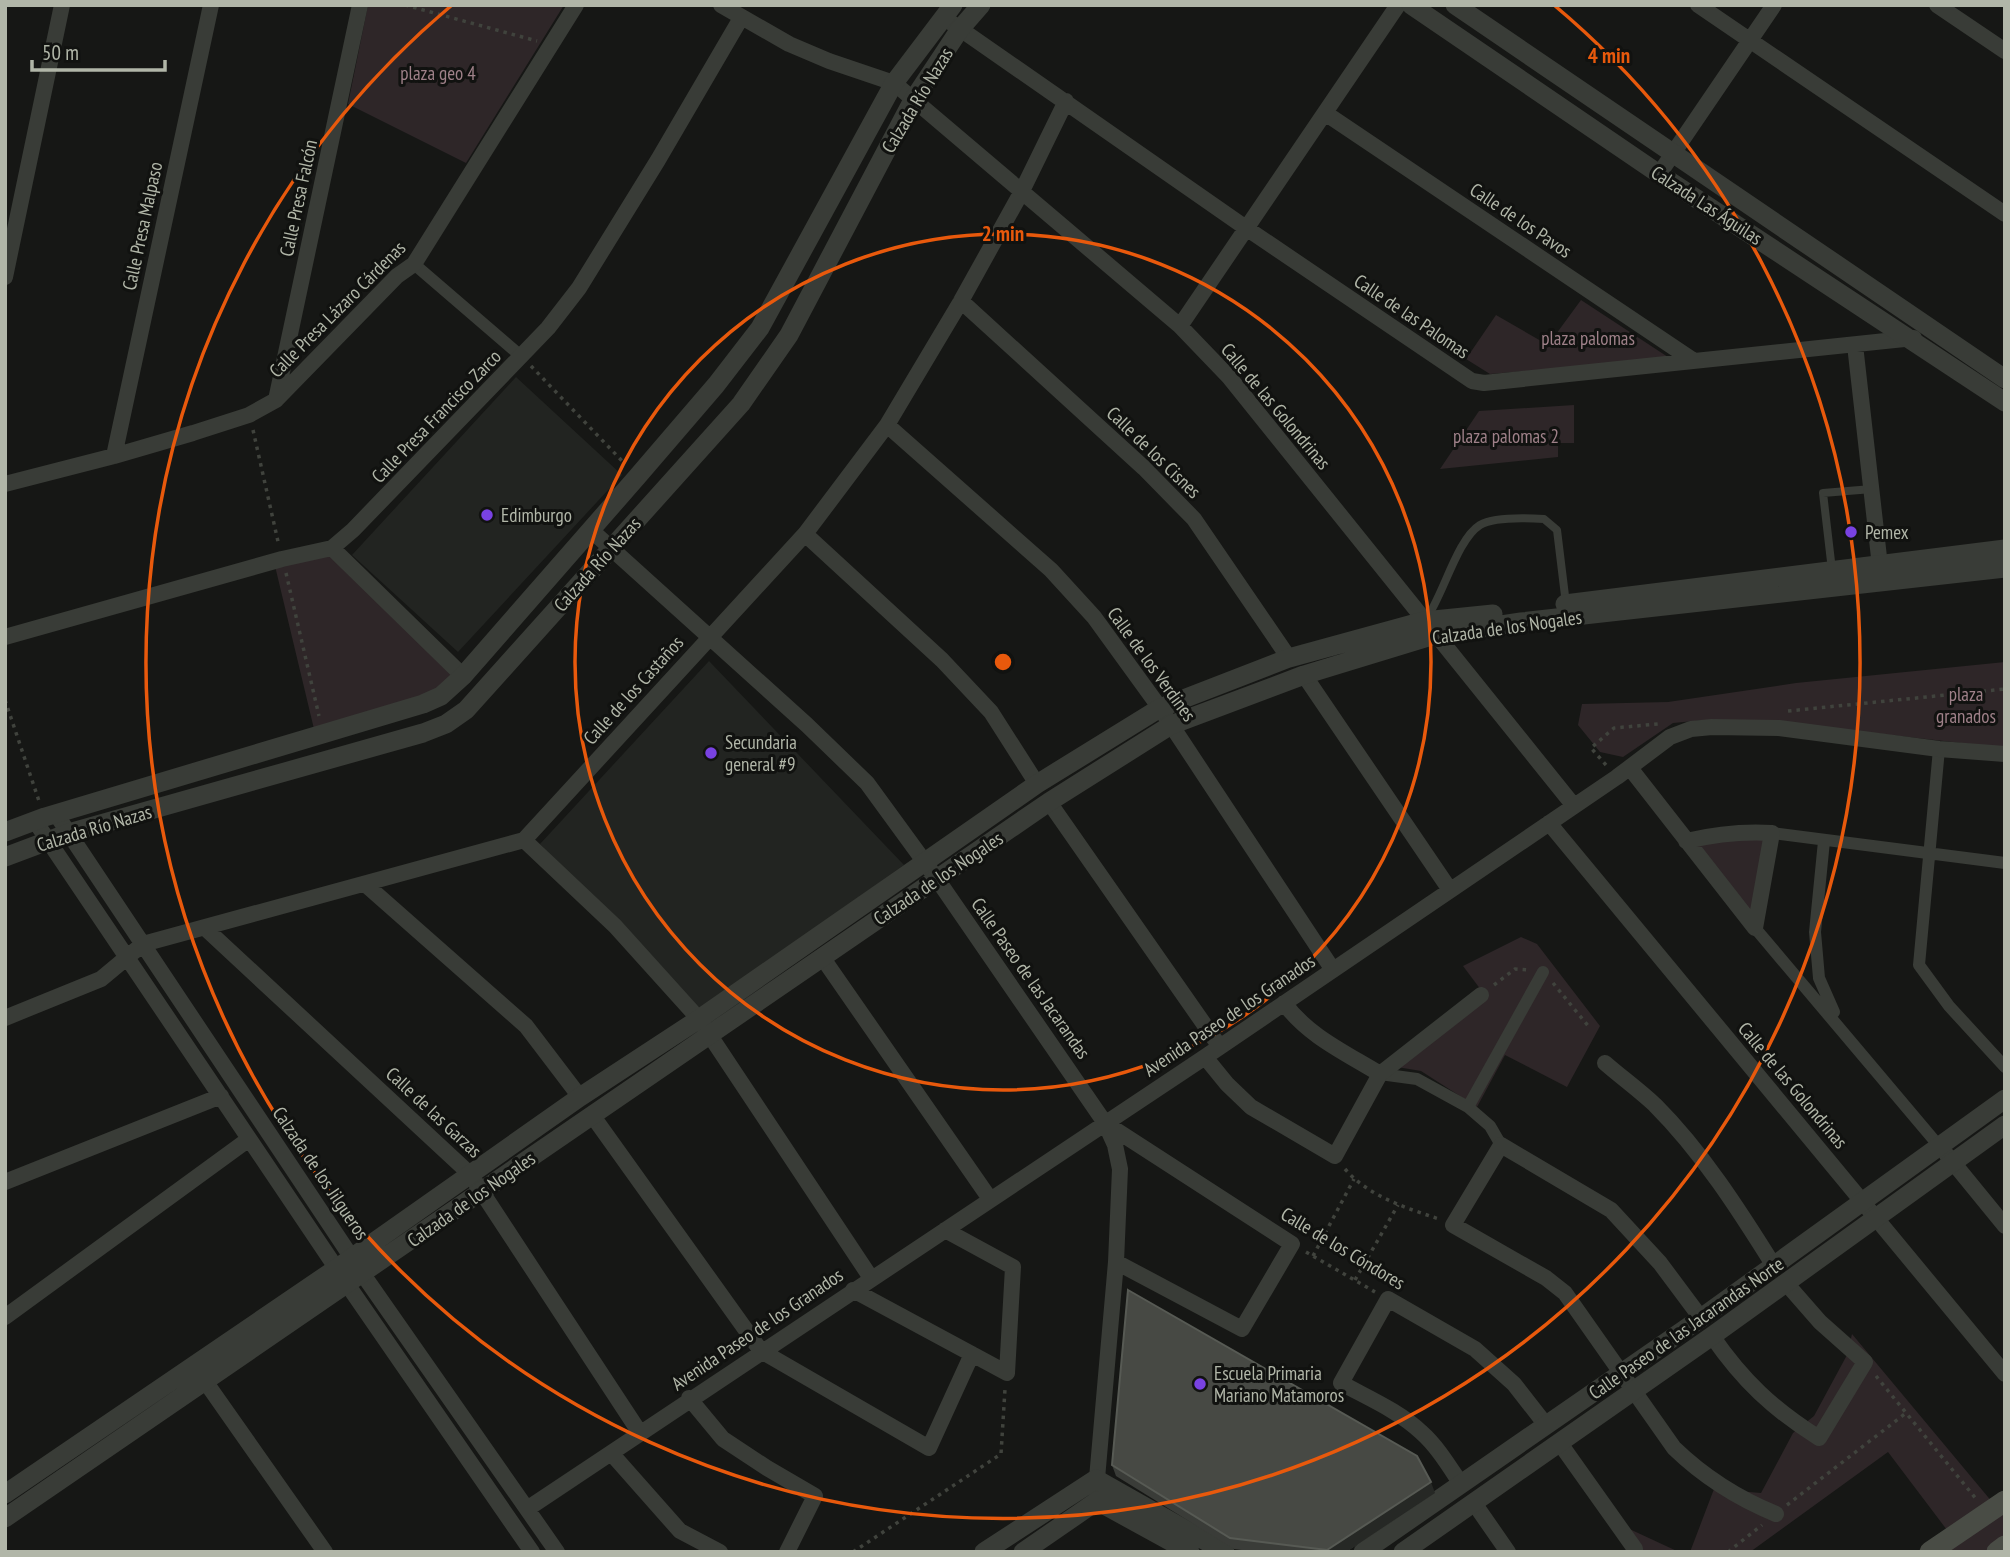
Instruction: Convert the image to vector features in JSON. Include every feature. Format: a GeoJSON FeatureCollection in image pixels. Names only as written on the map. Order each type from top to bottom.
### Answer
{"type":"FeatureCollection","features":[{"type":"Feature","properties":{"kind":"main road"},"geometry":{"type":"LineString","coordinates":[[1930,1552],[1996,1507]]}},
{"type":"Feature","properties":{"kind":"main road"},"geometry":{"type":"LineString","coordinates":[[1997,1552],[2005,1546]]}},
{"type":"Feature","properties":{"kind":"street"},"geometry":{"type":"LineString","coordinates":[[5,277],[62,5]]}},
{"type":"Feature","properties":{"kind":"street","name":"Calle Presa Malpaso"},"geometry":{"type":"LineString","coordinates":[[114,456],[211,5]]}},
{"type":"Feature","properties":{"kind":"street","name":"Calle Presa Falcón"},"geometry":{"type":"LineString","coordinates":[[276,400],[360,5]]}},
{"type":"Feature","properties":{"kind":"street","name":"Calle Presa Lázaro Cárdenas"},"geometry":{"type":"LineString","coordinates":[[5,484],[114,456],[249,415],[276,400],[397,276],[414,264],[576,5]]}},
{"type":"Feature","properties":{"kind":"street"},"geometry":{"type":"LineString","coordinates":[[721,5],[741,18],[819,57],[894,83]]}},
{"type":"Feature","properties":{"kind":"street","name":"Calzada Río Nazas"},"geometry":{"type":"LineString","coordinates":[[5,857],[69,833],[423,733],[446,724],[466,710],[741,404],[789,335],[913,100],[960,29],[981,5]]}},
{"type":"Feature","properties":{"kind":"street"},"geometry":{"type":"LineString","coordinates":[[1180,327],[1398,5]]}},
{"type":"Feature","properties":{"kind":"street","name":"Calzada Las Águilas"},"geometry":{"type":"LineString","coordinates":[[1411,5],[1659,174],[2005,402]]}},
{"type":"Feature","properties":{"kind":"street","name":"Calzada Las Águilas"},"geometry":{"type":"LineString","coordinates":[[1455,5],[2005,379]]}},
{"type":"Feature","properties":{"kind":"street"},"geometry":{"type":"LineString","coordinates":[[1698,5],[2005,214]]}},
{"type":"Feature","properties":{"kind":"street"},"geometry":{"type":"LineString","coordinates":[[1659,174],[1774,5]]}},
{"type":"Feature","properties":{"kind":"street"},"geometry":{"type":"LineString","coordinates":[[1937,5],[2005,51]]}},
{"type":"Feature","properties":{"kind":"street","name":"Calzada Río Nazas"},"geometry":{"type":"LineString","coordinates":[[5,832],[45,817],[423,704],[441,696],[463,676],[592,531],[716,385],[760,328],[894,83],[948,11]]}},
{"type":"Feature","properties":{"kind":"street","name":"Calle de las Palomas"},"geometry":{"type":"LineString","coordinates":[[948,11],[960,29],[1472,381],[1484,383],[1939,335]]}},
{"type":"Feature","properties":{"kind":"street","name":"Calle Presa Francisco Zarco"},"geometry":{"type":"LineString","coordinates":[[5,637],[282,559],[332,548],[353,530],[522,357],[579,288],[659,160],[741,18]]}},
{"type":"Feature","properties":{"kind":"street","name":"Calle de las Golondrinas"},"geometry":{"type":"LineString","coordinates":[[894,83],[1180,327],[1229,377],[1574,806]]}},
{"type":"Feature","properties":{"kind":"street","name":"Calle de los Castaños"},"geometry":{"type":"LineString","coordinates":[[524,840],[805,534],[887,425],[1021,193],[1066,101]]}},
{"type":"Feature","properties":{"kind":"street","name":"Calle de los Pavos"},"geometry":{"type":"LineString","coordinates":[[1325,113],[1694,361]]}},
{"type":"Feature","properties":{"kind":"street"},"geometry":{"type":"LineString","coordinates":[[414,264],[522,357]]}},
{"type":"Feature","properties":{"kind":"street","name":"Calle de los Cisnes"},"geometry":{"type":"LineString","coordinates":[[961,301],[1144,468],[1194,519],[1289,658]]}},
{"type":"Feature","properties":{"kind":"street"},"geometry":{"type":"LineString","coordinates":[[1855,345],[1881,572]]}},
{"type":"Feature","properties":{"kind":"street","name":"Calle de los Verdines"},"geometry":{"type":"LineString","coordinates":[[887,425],[1051,570],[1094,617],[1160,708],[1333,970]]}},
{"type":"Feature","properties":{"kind":"street","name":"Calle Paseo de las Jacarandas"},"geometry":{"type":"LineString","coordinates":[[592,531],[807,725],[867,783],[937,879],[1105,1123],[1115,1144],[1120,1169],[1116,1262],[1096,1479],[1097,1501]]}},
{"type":"Feature","properties":{"kind":"street"},"geometry":{"type":"LineString","coordinates":[[805,534],[942,660],[991,712],[1037,784]]}},
{"type":"Feature","properties":{"kind":"street"},"geometry":{"type":"LineString","coordinates":[[332,548],[463,676]]}},
{"type":"Feature","properties":{"kind":"street","name":"Calzada de los Nogales"},"geometry":{"type":"LineString","coordinates":[[5,1494],[194,1365],[483,1191],[592,1115],[704,1027],[925,862],[1037,784],[1160,708],[1289,658],[1429,628],[1881,572],[2005,549]]}},
{"type":"Feature","properties":{"kind":"street","name":"Calzada de los Nogales"},"geometry":{"type":"LineString","coordinates":[[1520,617],[1566,604],[1710,593],[1832,570],[1881,572],[2005,568]]}},
{"type":"Feature","properties":{"kind":"street","name":"Calzada de los Nogales"},"geometry":{"type":"LineString","coordinates":[[5,1518],[205,1382],[470,1174],[580,1097],[822,957],[1049,802],[1171,725],[1429,628]]}},
{"type":"Feature","properties":{"kind":"street"},"geometry":{"type":"LineString","coordinates":[[1304,675],[1450,890]]}},
{"type":"Feature","properties":{"kind":"street","name":"Avenida Paseo de los Granados"},"geometry":{"type":"LineString","coordinates":[[527,1509],[1220,1047],[1630,768],[1670,737],[1691,729],[1712,727],[1780,728],[1939,749],[2005,754]]}},
{"type":"Feature","properties":{"kind":"street"},"geometry":{"type":"LineString","coordinates":[[1939,749],[1919,965],[1949,1006],[2005,1067]]}},
{"type":"Feature","properties":{"kind":"street"},"geometry":{"type":"LineString","coordinates":[[1630,768],[1755,928],[2005,1226]]}},
{"type":"Feature","properties":{"kind":"street"},"geometry":{"type":"LineString","coordinates":[[1049,802],[1220,1047]]}},
{"type":"Feature","properties":{"kind":"street","name":"Calzada de los Jilgueros"},"geometry":{"type":"LineString","coordinates":[[45,817],[69,833],[143,944],[349,1270],[533,1552]]}},
{"type":"Feature","properties":{"kind":"street","name":"Calzada de los Jilgueros"},"geometry":{"type":"LineString","coordinates":[[45,817],[49,841],[249,1139],[557,1552]]}},
{"type":"Feature","properties":{"kind":"street","name":"Calle de las Golondrinas"},"geometry":{"type":"LineString","coordinates":[[1549,823],[2005,1374]]}},
{"type":"Feature","properties":{"kind":"street"},"geometry":{"type":"LineString","coordinates":[[1686,841],[1743,831],[2005,863]]}},
{"type":"Feature","properties":{"kind":"street"},"geometry":{"type":"LineString","coordinates":[[1755,928],[1772,833]]}},
{"type":"Feature","properties":{"kind":"street"},"geometry":{"type":"LineString","coordinates":[[5,1018],[101,979],[143,944],[524,840],[615,926],[704,1027],[871,1278]]}},
{"type":"Feature","properties":{"kind":"street"},"geometry":{"type":"LineString","coordinates":[[1824,841],[1815,932],[1819,978],[1839,1025]]}},
{"type":"Feature","properties":{"kind":"street"},"geometry":{"type":"LineString","coordinates":[[365,884],[526,1027],[580,1097]]}},
{"type":"Feature","properties":{"kind":"street","name":"Calle de las Garzas"},"geometry":{"type":"LineString","coordinates":[[205,928],[470,1174],[640,1433]]}},
{"type":"Feature","properties":{"kind":"street"},"geometry":{"type":"LineString","coordinates":[[822,957],[990,1199]]}},
{"type":"Feature","properties":{"kind":"street"},"geometry":{"type":"LineString","coordinates":[[1468,1107],[1543,972]]}},
{"type":"Feature","properties":{"kind":"street"},"geometry":{"type":"LineString","coordinates":[[1205,1057],[1251,1107],[1335,1156],[1380,1074],[1481,995]]}},
{"type":"Feature","properties":{"kind":"street"},"geometry":{"type":"LineString","coordinates":[[1284,1003],[1297,1021],[1380,1074],[1417,1079],[1468,1107],[1490,1126],[1501,1145],[1611,1210],[1660,1263],[1701,1318]]}},
{"type":"Feature","properties":{"kind":"street"},"geometry":{"type":"LineString","coordinates":[[1605,1063],[1654,1105],[1701,1159],[1738,1209],[1779,1274],[1820,1322],[1864,1362],[1819,1438],[1787,1418],[1758,1394],[1733,1367],[1712,1336]]}},
{"type":"Feature","properties":{"kind":"street"},"geometry":{"type":"LineString","coordinates":[[5,1182],[221,1096]]}},
{"type":"Feature","properties":{"kind":"street","name":"Calle Paseo de las Jacarandas Norte"},"geometry":{"type":"LineString","coordinates":[[1403,1552],[1712,1336],[1863,1202],[2005,1099]]}},
{"type":"Feature","properties":{"kind":"street"},"geometry":{"type":"LineString","coordinates":[[592,1115],[761,1352],[929,1448],[972,1354]]}},
{"type":"Feature","properties":{"kind":"street","name":"Calle de los Cóndores"},"geometry":{"type":"LineString","coordinates":[[1105,1123],[1292,1244]]}},
{"type":"Feature","properties":{"kind":"street","name":"Calle Paseo de las Jacarandas Norte"},"geometry":{"type":"LineString","coordinates":[[1363,1552],[1701,1318],[1876,1218],[2005,1125]]}},
{"type":"Feature","properties":{"kind":"street"},"geometry":{"type":"LineString","coordinates":[[5,1317],[249,1139]]}},
{"type":"Feature","properties":{"kind":"street"},"geometry":{"type":"LineString","coordinates":[[1501,1145],[1453,1225],[1546,1279],[1565,1293],[1674,1448],[1695,1468],[1734,1495],[1776,1514]]}},
{"type":"Feature","properties":{"kind":"street"},"geometry":{"type":"LineString","coordinates":[[852,1290],[1007,1373],[1013,1267],[945,1230]]}},
{"type":"Feature","properties":{"kind":"street"},"geometry":{"type":"LineString","coordinates":[[1116,1262],[1242,1329],[1292,1244]]}},
{"type":"Feature","properties":{"kind":"street"},"geometry":{"type":"LineString","coordinates":[[1388,1299],[1341,1383],[1421,1431],[1461,1484]]}},
{"type":"Feature","properties":{"kind":"street","name":"Calle de los Cóndores"},"geometry":{"type":"LineString","coordinates":[[1388,1299],[1475,1349],[1514,1384],[1546,1425]]}},
{"type":"Feature","properties":{"kind":"street"},"geometry":{"type":"LineString","coordinates":[[194,1365],[325,1552]]}},
{"type":"Feature","properties":{"kind":"street"},"geometry":{"type":"LineString","coordinates":[[690,1398],[723,1439],[815,1496],[787,1552]]}},
{"type":"Feature","properties":{"kind":"street"},"geometry":{"type":"LineString","coordinates":[[1559,1442],[1634,1550]]}},
{"type":"Feature","properties":{"kind":"street"},"geometry":{"type":"LineString","coordinates":[[611,1452],[680,1531],[720,1552]]}},
{"type":"Feature","properties":{"kind":"street"},"geometry":{"type":"LineString","coordinates":[[984,1552],[1096,1479],[1226,1552]]}},
{"type":"Feature","properties":{"kind":"street"},"geometry":{"type":"LineString","coordinates":[[1028,1550],[1097,1501],[1190,1552]]}},
{"type":"Feature","properties":{"kind":"street"},"geometry":{"type":"LineString","coordinates":[[1474,1503],[1508,1552]]}},
{"type":"Feature","properties":{"kind":"lane"},"geometry":{"type":"LineString","coordinates":[[1832,570],[1823,493],[1873,489]]}},
{"type":"Feature","properties":{"kind":"lane"},"geometry":{"type":"LineString","coordinates":[[1429,628],[1447,578],[1475,529],[1486,522],[1544,519],[1558,530],[1566,604]]}},
{"type":"Feature","properties":{"kind":"path"},"geometry":{"type":"LineString","coordinates":[[405,5],[552,45]]}},
{"type":"Feature","properties":{"kind":"path"},"geometry":{"type":"LineString","coordinates":[[522,357],[637,477]]}},
{"type":"Feature","properties":{"kind":"path"},"geometry":{"type":"LineString","coordinates":[[5,700],[45,817]]}},
{"type":"Feature","properties":{"kind":"path"},"geometry":{"type":"LineString","coordinates":[[1481,995],[1515,969],[1543,972],[1589,1027]]}},
{"type":"Feature","properties":{"kind":"path"},"geometry":{"type":"LineString","coordinates":[[1335,1156],[1354,1179],[1398,1205],[1453,1225]]}},
{"type":"Feature","properties":{"kind":"path"},"geometry":{"type":"LineString","coordinates":[[1313,1256],[1354,1179]]}},
{"type":"Feature","properties":{"kind":"path"},"geometry":{"type":"LineString","coordinates":[[1355,1280],[1398,1205]]}},
{"type":"Feature","properties":{"kind":"path","name":"Calle de los Cóndores"},"geometry":{"type":"LineString","coordinates":[[1292,1244],[1388,1299]]}},
{"type":"Feature","properties":{"kind":"path"},"geometry":{"type":"LineString","coordinates":[[1864,1362],[1906,1413],[1996,1507]]}},
{"type":"Feature","properties":{"kind":"path"},"geometry":{"type":"LineString","coordinates":[[853,1552],[1001,1454],[1007,1373]]}},
{"type":"Feature","properties":{"kind":"path"},"geometry":{"type":"LineString","coordinates":[[1728,1552],[1906,1413]]}},
{"type":"Feature","properties":{"kind":"shaded area","name":"Edimburgo"},"geometry":{"type":"Polygon","coordinates":[[[516,377],[622,475],[458,652],[352,555],[516,377]]]}},
{"type":"Feature","properties":{"kind":"shaded area","name":"Secundaria general #9"},"geometry":{"type":"Polygon","coordinates":[[[709,661],[904,865],[698,1011],[540,844],[709,661]]]}},
{"type":"Feature","properties":{"kind":"green space","name":"plaza geo 4"},"geometry":{"type":"Polygon","coordinates":[[[368,5],[564,5],[466,163],[348,104],[368,5]]]}},
{"type":"Feature","properties":{"kind":"green space","name":"plaza palomas"},"geometry":{"type":"Polygon","coordinates":[[[1581,300],[1671,359],[1490,374],[1466,359],[1496,315],[1548,345],[1581,300]]]}},
{"type":"Feature","properties":{"kind":"green space","name":"plaza palomas 2"},"geometry":{"type":"Polygon","coordinates":[[[1574,405],[1574,443],[1558,443],[1558,457],[1440,469],[1479,411],[1574,405]]]}},
{"type":"Feature","properties":{"kind":"green space"},"geometry":{"type":"Polygon","coordinates":[[[330,552],[456,675],[431,696],[314,729],[275,566],[330,552]]]}},
{"type":"Feature","properties":{"kind":"green space","name":"plaza granados"},"geometry":{"type":"Polygon","coordinates":[[[2005,662],[2005,748],[1803,725],[1705,720],[1673,723],[1623,757],[1600,752],[1578,725],[1582,704],[1668,702],[1796,683],[2005,662]]]}},
{"type":"Feature","properties":{"kind":"green space"},"geometry":{"type":"Polygon","coordinates":[[[1767,837],[1752,917],[1690,842],[1767,837]]]}},
{"type":"Feature","properties":{"kind":"green space"},"geometry":{"type":"Polygon","coordinates":[[[1521,937],[1537,944],[1600,1026],[1567,1087],[1505,1055],[1477,1107],[1421,1071],[1397,1067],[1487,998],[1463,966],[1521,937]]]}},
{"type":"Feature","properties":{"kind":"green space"},"geometry":{"type":"Polygon","coordinates":[[[1852,1334],[1993,1503],[1950,1534],[1888,1452],[1750,1552],[1690,1552],[1714,1489],[1761,1493],[1793,1433],[1814,1416],[1847,1355],[1852,1334]]]}},
{"type":"Feature","properties":{"kind":"green space"},"geometry":{"type":"Polygon","coordinates":[[[2005,1507],[2005,1539],[1986,1552],[1940,1552],[2005,1507]]]}},
{"type":"Feature","properties":{"kind":"green space"},"geometry":{"type":"Polygon","coordinates":[[[1623,1526],[1679,1552],[1627,1552],[1623,1526]]]}},
{"type":"Feature","properties":{"kind":"building","name":"Escuela Primaria Mariano Matamoros"},"geometry":{"type":"Polygon","coordinates":[[[1128,1290],[1417,1456],[1431,1482],[1327,1550],[1230,1538],[1112,1465],[1128,1290]]]}},
{"type":"Feature","properties":{"kind":"place","name":"Edimburgo"},"geometry":{"type":"Point","coordinates":[487,515]}},
{"type":"Feature","properties":{"kind":"place","name":"Pemex"},"geometry":{"type":"Point","coordinates":[1851,532]}},
{"type":"Feature","properties":{"kind":"place","name":"Secundaria general #9"},"geometry":{"type":"Point","coordinates":[711,753]}},
{"type":"Feature","properties":{"kind":"place","name":"Escuela Primaria Mariano Matamoros"},"geometry":{"type":"Point","coordinates":[1200,1384]}}]}
